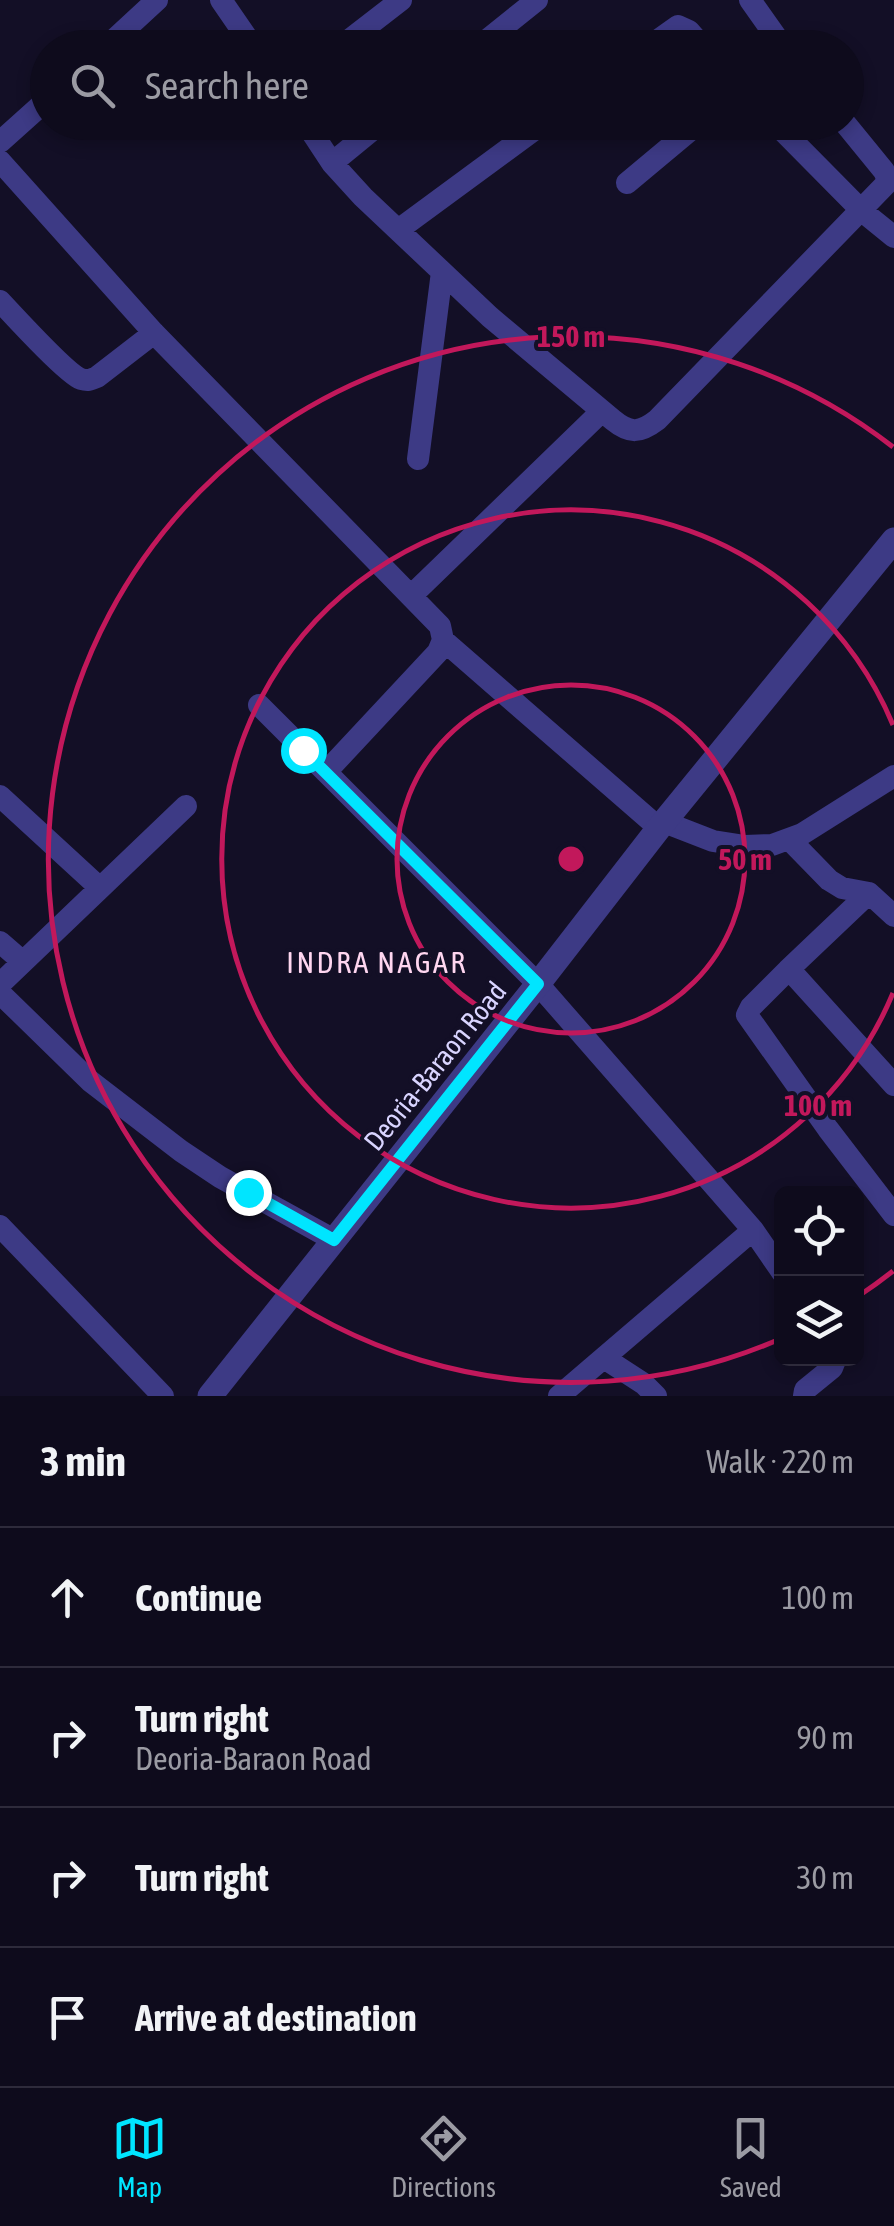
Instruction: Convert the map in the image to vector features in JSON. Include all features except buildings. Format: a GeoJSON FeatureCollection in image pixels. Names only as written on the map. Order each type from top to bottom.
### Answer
{"type":"FeatureCollection","features":[{"type":"Feature","properties":{"kind":"street"},"geometry":{"type":"LineString","coordinates":[[124,30],[157,0]]}},
{"type":"Feature","properties":{"kind":"street"},"geometry":{"type":"LineString","coordinates":[[221,0],[242,30]]}},
{"type":"Feature","properties":{"kind":"street"},"geometry":{"type":"LineString","coordinates":[[362,30],[400,0]]}},
{"type":"Feature","properties":{"kind":"street"},"geometry":{"type":"LineString","coordinates":[[500,30],[537,0]]}},
{"type":"Feature","properties":{"kind":"street"},"geometry":{"type":"LineString","coordinates":[[750,0],[771,30]]}},
{"type":"Feature","properties":{"kind":"street"},"geometry":{"type":"LineString","coordinates":[[0,142],[30,115]]}},
{"type":"Feature","properties":{"kind":"street"},"geometry":{"type":"LineString","coordinates":[[318,140],[363,197],[490,317],[623,428],[634,432],[644,430],[656,420],[886,184],[887,178],[858,140]]}},
{"type":"Feature","properties":{"kind":"street"},"geometry":{"type":"LineString","coordinates":[[332,162],[360,140]]}},
{"type":"Feature","properties":{"kind":"street"},"geometry":{"type":"LineString","coordinates":[[398,230],[520,140]]}},
{"type":"Feature","properties":{"kind":"street"},"geometry":{"type":"LineString","coordinates":[[627,183],[678,140]]}},
{"type":"Feature","properties":{"kind":"street"},"geometry":{"type":"LineString","coordinates":[[792,140],[862,211],[894,237]]}},
{"type":"Feature","properties":{"kind":"street"},"geometry":{"type":"LineString","coordinates":[[0,161],[154,332],[440,626],[443,640],[438,652],[326,772]]}},
{"type":"Feature","properties":{"kind":"street"},"geometry":{"type":"LineString","coordinates":[[418,459],[442,272]]}},
{"type":"Feature","properties":{"kind":"street"},"geometry":{"type":"LineString","coordinates":[[0,301],[77,378],[86,380],[97,377],[154,332]]}},
{"type":"Feature","properties":{"kind":"street"},"geometry":{"type":"LineString","coordinates":[[412,596],[602,411]]}},
{"type":"Feature","properties":{"kind":"street","name":"Deoria-Baraon Road"},"geometry":{"type":"LineString","coordinates":[[210,1396],[662,825],[894,540]]}},
{"type":"Feature","properties":{"kind":"street"},"geometry":{"type":"LineString","coordinates":[[443,640],[662,825],[713,841],[745,846],[790,840],[894,776]]}},
{"type":"Feature","properties":{"kind":"street"},"geometry":{"type":"LineString","coordinates":[[259,705],[538,984],[753,1230],[774,1260]]}},
{"type":"Feature","properties":{"kind":"street"},"geometry":{"type":"LineString","coordinates":[[0,796],[100,888]]}},
{"type":"Feature","properties":{"kind":"street"},"geometry":{"type":"LineString","coordinates":[[0,984],[186,806]]}},
{"type":"Feature","properties":{"kind":"street"},"geometry":{"type":"LineString","coordinates":[[790,840],[829,880],[842,888],[869,893],[894,916]]}},
{"type":"Feature","properties":{"kind":"street"},"geometry":{"type":"LineString","coordinates":[[869,893],[789,968],[751,1007],[748,1016],[894,1216]]}},
{"type":"Feature","properties":{"kind":"street"},"geometry":{"type":"LineString","coordinates":[[0,942],[22,962]]}},
{"type":"Feature","properties":{"kind":"street"},"geometry":{"type":"LineString","coordinates":[[789,968],[894,1085]]}},
{"type":"Feature","properties":{"kind":"street"},"geometry":{"type":"LineString","coordinates":[[0,993],[90,1080],[181,1152],[334,1240]]}},
{"type":"Feature","properties":{"kind":"street"},"geometry":{"type":"LineString","coordinates":[[0,1226],[163,1396]]}},
{"type":"Feature","properties":{"kind":"street"},"geometry":{"type":"LineString","coordinates":[[558,1396],[753,1230]]}},
{"type":"Feature","properties":{"kind":"street"},"geometry":{"type":"LineString","coordinates":[[604,1358],[656,1396]]}},
{"type":"Feature","properties":{"kind":"street"},"geometry":{"type":"LineString","coordinates":[[804,1396],[805,1390],[833,1366]]}},
{"type":"Feature","properties":{"kind":"district","name":"INDRA NAGAR"},"geometry":{"type":"Point","coordinates":[377,963]}},
{"type":"Feature","properties":{"kind":"route"},"geometry":{"type":"LineString","coordinates":[[248,1192],[334,1240],[538,984],[303,750]]}}]}
